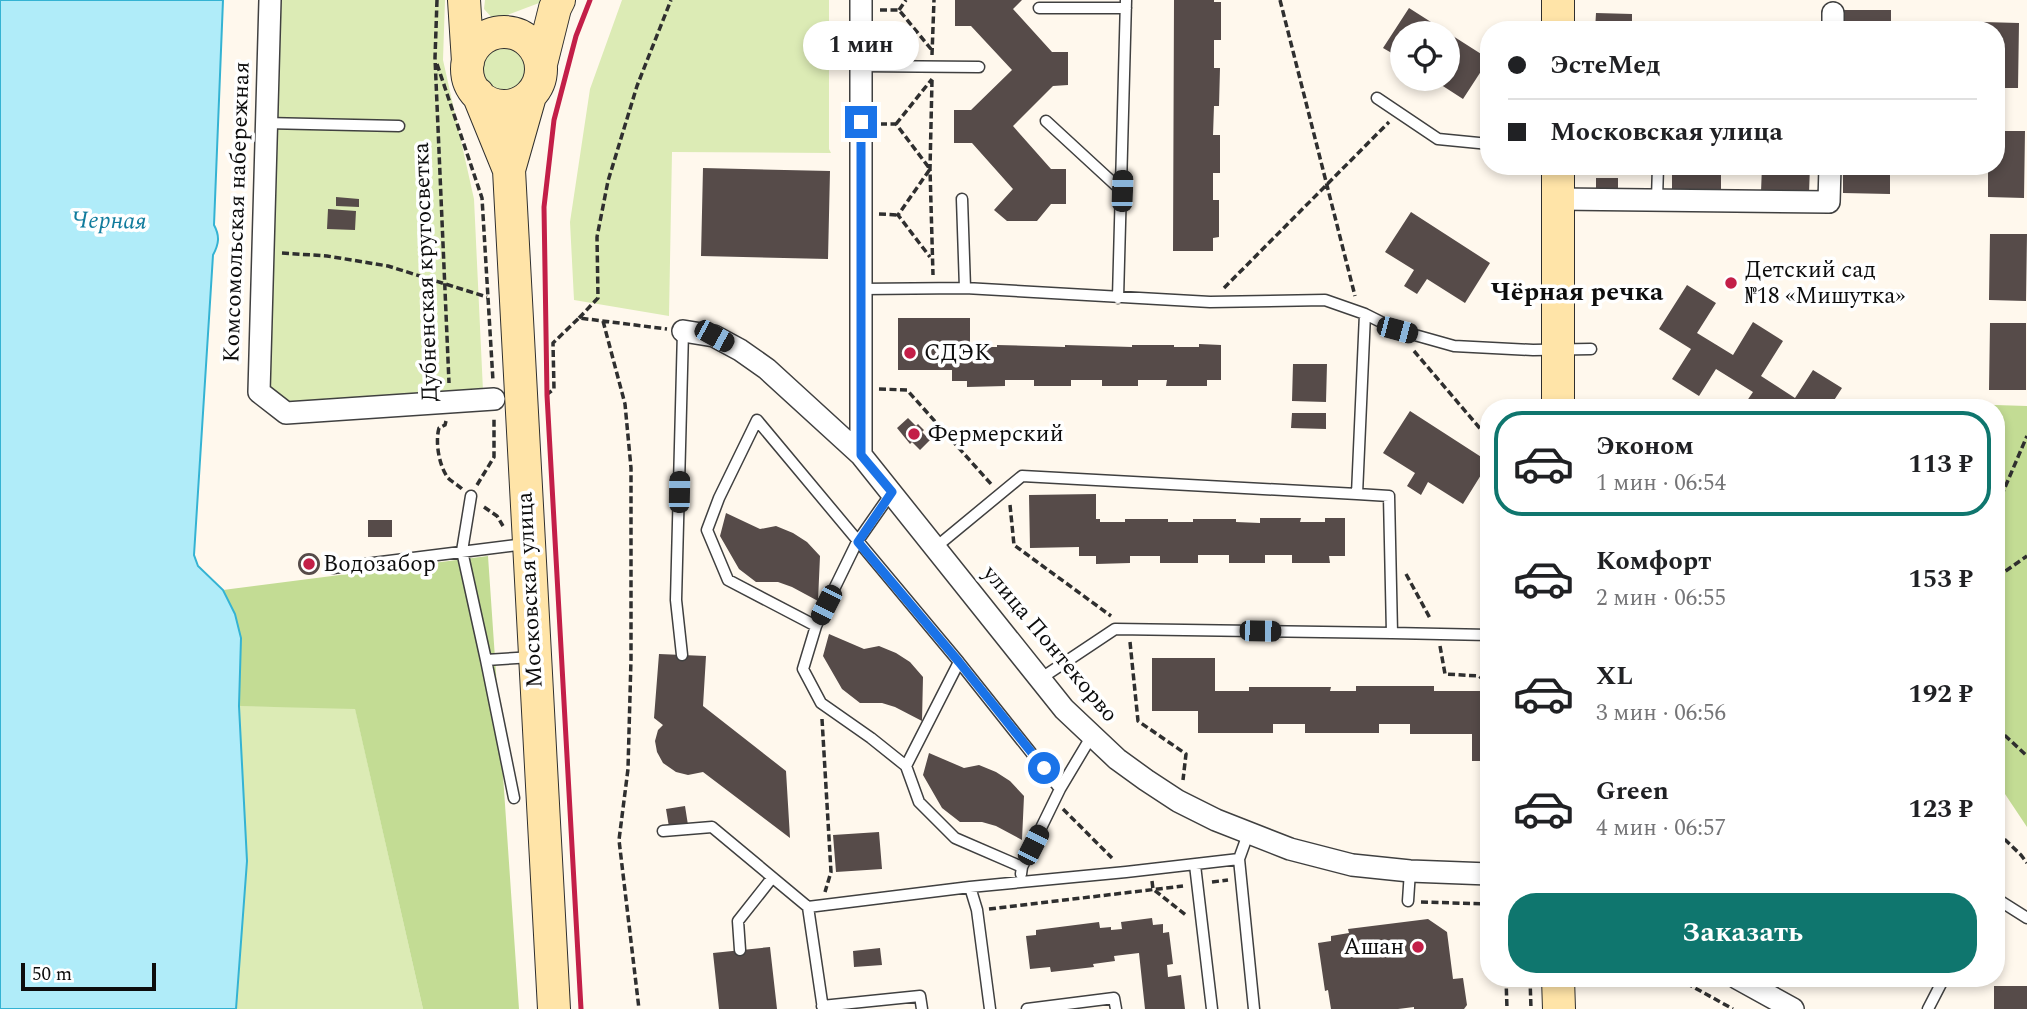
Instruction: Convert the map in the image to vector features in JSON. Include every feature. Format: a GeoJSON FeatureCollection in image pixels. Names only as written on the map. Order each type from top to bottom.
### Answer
{"type":"FeatureCollection","features":[{"type":"Feature","properties":{"kind":"main road"},"geometry":{"type":"LineString","coordinates":[[1558,0],[1558,21]]}},
{"type":"Feature","properties":{"kind":"main road"},"geometry":{"type":"LineString","coordinates":[[454,3],[500,34],[522,36],[538,53],[541,64]]}},
{"type":"Feature","properties":{"kind":"main road"},"geometry":{"type":"LineString","coordinates":[[454,3],[468,62],[468,74],[471,85],[478,94],[487,101],[509,106],[530,96]]}},
{"type":"Feature","properties":{"kind":"main road"},"geometry":{"type":"LineString","coordinates":[[468,62],[479,42],[557,4]]}},
{"type":"Feature","properties":{"kind":"main road"},"geometry":{"type":"LineString","coordinates":[[509,170],[530,96],[541,75],[541,64],[557,4]]}},
{"type":"Feature","properties":{"kind":"main road"},"geometry":{"type":"LineString","coordinates":[[478,94],[509,170]]}},
{"type":"Feature","properties":{"kind":"main road","name":"Московская улица"},"geometry":{"type":"LineString","coordinates":[[509,170],[507,398],[518,545],[534,657],[554,1009]]}},
{"type":"Feature","properties":{"kind":"main road"},"geometry":{"type":"LineString","coordinates":[[1558,175],[1558,399]]}},
{"type":"Feature","properties":{"kind":"main road"},"geometry":{"type":"LineString","coordinates":[[1558,987],[1559,1009]]}},
{"type":"Feature","properties":{"kind":"street","name":"Комсомольская набережная"},"geometry":{"type":"LineString","coordinates":[[270,0],[259,392],[286,413],[450,402]]}},
{"type":"Feature","properties":{"kind":"street"},"geometry":{"type":"LineString","coordinates":[[861,455],[861,66],[871,5]]}},
{"type":"Feature","properties":{"kind":"street"},"geometry":{"type":"LineString","coordinates":[[1558,199],[1829,202],[1830,175]]}},
{"type":"Feature","properties":{"kind":"street","name":"улица Понтекорво"},"geometry":{"type":"LineString","coordinates":[[683,331],[714,336],[767,369],[861,455],[1064,709],[1117,760],[1178,801],[1248,834],[1290,849],[1352,865],[1480,874]]}},
{"type":"Feature","properties":{"kind":"street"},"geometry":{"type":"LineString","coordinates":[[450,402],[507,398]]}},
{"type":"Feature","properties":{"kind":"street"},"geometry":{"type":"LineString","coordinates":[[1753,987],[1793,1009]]}},
{"type":"Feature","properties":{"kind":"lane"},"geometry":{"type":"LineString","coordinates":[[1039,8],[1126,4],[1118,298]]}},
{"type":"Feature","properties":{"kind":"lane"},"geometry":{"type":"LineString","coordinates":[[861,66],[932,73],[979,67]]}},
{"type":"Feature","properties":{"kind":"lane"},"geometry":{"type":"LineString","coordinates":[[1377,98],[1438,139],[1480,143]]}},
{"type":"Feature","properties":{"kind":"lane"},"geometry":{"type":"LineString","coordinates":[[1046,121],[1122,191]]}},
{"type":"Feature","properties":{"kind":"lane"},"geometry":{"type":"LineString","coordinates":[[265,123],[399,125]]}},
{"type":"Feature","properties":{"kind":"lane"},"geometry":{"type":"LineString","coordinates":[[1657,199],[1658,175]]}},
{"type":"Feature","properties":{"kind":"lane"},"geometry":{"type":"LineString","coordinates":[[962,199],[965,288]]}},
{"type":"Feature","properties":{"kind":"lane"},"geometry":{"type":"LineString","coordinates":[[862,289],[965,288],[1210,302],[1325,300],[1365,314],[1397,330],[1454,346],[1533,350],[1591,349]]}},
{"type":"Feature","properties":{"kind":"lane"},"geometry":{"type":"LineString","coordinates":[[1357,494],[1365,314]]}},
{"type":"Feature","properties":{"kind":"lane"},"geometry":{"type":"LineString","coordinates":[[682,655],[677,600],[683,331]]}},
{"type":"Feature","properties":{"kind":"lane"},"geometry":{"type":"LineString","coordinates":[[816,626],[728,580],[707,530],[719,498],[757,421],[959,662],[1060,789]]}},
{"type":"Feature","properties":{"kind":"lane"},"geometry":{"type":"LineString","coordinates":[[936,547],[1022,476],[1389,496],[1392,633]]}},
{"type":"Feature","properties":{"kind":"lane"},"geometry":{"type":"LineString","coordinates":[[892,492],[858,542],[816,626],[803,669],[821,703],[906,766],[919,802],[955,838],[1022,867]]}},
{"type":"Feature","properties":{"kind":"lane"},"geometry":{"type":"LineString","coordinates":[[471,496],[462,551],[514,799]]}},
{"type":"Feature","properties":{"kind":"lane"},"geometry":{"type":"LineString","coordinates":[[333,568],[518,545]]}},
{"type":"Feature","properties":{"kind":"lane"},"geometry":{"type":"LineString","coordinates":[[1040,680],[1115,629],[1480,635]]}},
{"type":"Feature","properties":{"kind":"lane"},"geometry":{"type":"LineString","coordinates":[[486,660],[534,657]]}},
{"type":"Feature","properties":{"kind":"lane"},"geometry":{"type":"LineString","coordinates":[[906,766],[959,662]]}},
{"type":"Feature","properties":{"kind":"lane"},"geometry":{"type":"LineString","coordinates":[[1021,882],[1022,867],[1060,789],[1091,737]]}},
{"type":"Feature","properties":{"kind":"lane"},"geometry":{"type":"LineString","coordinates":[[663,831],[712,827],[808,907],[822,1007],[920,996],[922,1009]]}},
{"type":"Feature","properties":{"kind":"lane"},"geometry":{"type":"LineString","coordinates":[[1248,834],[1239,859],[1254,1009]]}},
{"type":"Feature","properties":{"kind":"lane"},"geometry":{"type":"LineString","coordinates":[[808,907],[1239,859]]}},
{"type":"Feature","properties":{"kind":"lane"},"geometry":{"type":"LineString","coordinates":[[1195,865],[1212,1009]]}},
{"type":"Feature","properties":{"kind":"lane"},"geometry":{"type":"LineString","coordinates":[[1408,901],[1410,871]]}},
{"type":"Feature","properties":{"kind":"lane"},"geometry":{"type":"LineString","coordinates":[[740,950],[738,921],[772,878]]}},
{"type":"Feature","properties":{"kind":"lane"},"geometry":{"type":"LineString","coordinates":[[970,887],[977,910],[990,1009]]}},
{"type":"Feature","properties":{"kind":"lane"},"geometry":{"type":"LineString","coordinates":[[2005,904],[2027,918]]}},
{"type":"Feature","properties":{"kind":"lane"},"geometry":{"type":"LineString","coordinates":[[1928,1009],[1939,987]]}},
{"type":"Feature","properties":{"kind":"lane"},"geometry":{"type":"LineString","coordinates":[[1027,1009],[1114,998],[1116,1009]]}},
{"type":"Feature","properties":{"kind":"path"},"geometry":{"type":"LineString","coordinates":[[507,398],[547,395],[554,389],[554,343],[598,298],[597,237],[608,181],[637,86],[671,0]]}},
{"type":"Feature","properties":{"kind":"path"},"geometry":{"type":"LineString","coordinates":[[899,10],[906,0]]}},
{"type":"Feature","properties":{"kind":"path"},"geometry":{"type":"LineString","coordinates":[[934,0],[930,169],[934,288]]}},
{"type":"Feature","properties":{"kind":"path"},"geometry":{"type":"LineString","coordinates":[[1280,0],[1354,295],[1365,314]]}},
{"type":"Feature","properties":{"kind":"path","name":"Дубненская кругосветка"},"geometry":{"type":"LineString","coordinates":[[454,3],[435,58],[450,402],[449,414],[437,436],[441,463],[449,478],[497,516],[518,545]]}},
{"type":"Feature","properties":{"kind":"path"},"geometry":{"type":"LineString","coordinates":[[871,5],[899,10],[932,50]]}},
{"type":"Feature","properties":{"kind":"path"},"geometry":{"type":"LineString","coordinates":[[435,58],[482,198],[487,297],[507,398],[494,457],[471,496]]}},
{"type":"Feature","properties":{"kind":"path"},"geometry":{"type":"LineString","coordinates":[[896,124],[932,73]]}},
{"type":"Feature","properties":{"kind":"path"},"geometry":{"type":"LineString","coordinates":[[1210,302],[1398,112]]}},
{"type":"Feature","properties":{"kind":"path"},"geometry":{"type":"LineString","coordinates":[[880,124],[896,124]]}},
{"type":"Feature","properties":{"kind":"path"},"geometry":{"type":"LineString","coordinates":[[896,124],[930,169]]}},
{"type":"Feature","properties":{"kind":"path"},"geometry":{"type":"LineString","coordinates":[[898,215],[930,169]]}},
{"type":"Feature","properties":{"kind":"path"},"geometry":{"type":"LineString","coordinates":[[879,214],[898,215]]}},
{"type":"Feature","properties":{"kind":"path"},"geometry":{"type":"LineString","coordinates":[[898,215],[931,259]]}},
{"type":"Feature","properties":{"kind":"path"},"geometry":{"type":"LineString","coordinates":[[262,251],[327,256],[388,266],[487,297]]}},
{"type":"Feature","properties":{"kind":"path"},"geometry":{"type":"LineString","coordinates":[[579,318],[683,331]]}},
{"type":"Feature","properties":{"kind":"path"},"geometry":{"type":"LineString","coordinates":[[603,321],[625,404],[631,468],[628,769],[619,840],[639,1009]]}},
{"type":"Feature","properties":{"kind":"path"},"geometry":{"type":"LineString","coordinates":[[1397,330],[1480,428]]}},
{"type":"Feature","properties":{"kind":"path"},"geometry":{"type":"LineString","coordinates":[[877,389],[906,390],[1010,504],[1014,545],[1129,629],[1138,721],[1185,754],[1183,780]]}},
{"type":"Feature","properties":{"kind":"path"},"geometry":{"type":"LineString","coordinates":[[2005,487],[2027,436]]}},
{"type":"Feature","properties":{"kind":"path"},"geometry":{"type":"LineString","coordinates":[[2005,571],[2027,556]]}},
{"type":"Feature","properties":{"kind":"path"},"geometry":{"type":"LineString","coordinates":[[821,703],[831,872],[821,905]]}},
{"type":"Feature","properties":{"kind":"path"},"geometry":{"type":"LineString","coordinates":[[2005,735],[2026,753]]}},
{"type":"Feature","properties":{"kind":"path"},"geometry":{"type":"LineString","coordinates":[[1055,801],[1126,872]]}},
{"type":"Feature","properties":{"kind":"path"},"geometry":{"type":"LineString","coordinates":[[2005,840],[2027,863]]}},
{"type":"Feature","properties":{"kind":"path"},"geometry":{"type":"LineString","coordinates":[[1150,870],[1153,889],[1203,928]]}},
{"type":"Feature","properties":{"kind":"path"},"geometry":{"type":"LineString","coordinates":[[977,910],[1240,878]]}},
{"type":"Feature","properties":{"kind":"path"},"geometry":{"type":"LineString","coordinates":[[1408,901],[1480,905]]}},
{"type":"Feature","properties":{"kind":"path"},"geometry":{"type":"LineString","coordinates":[[1506,987],[1507,1009]]}},
{"type":"Feature","properties":{"kind":"path"},"geometry":{"type":"LineString","coordinates":[[1530,987],[1531,1009]]}},
{"type":"Feature","properties":{"kind":"path"},"geometry":{"type":"LineString","coordinates":[[1693,987],[1733,1009]]}},
{"type":"Feature","properties":{"kind":"green space"},"geometry":{"type":"Polygon","coordinates":[[[274,0],[445,0],[443,60],[474,199],[483,391],[289,406],[268,387],[274,0]]]}},
{"type":"Feature","properties":{"kind":"green space"},"geometry":{"type":"Polygon","coordinates":[[[485,0],[547,0],[494,20],[484,9],[485,0]]]}},
{"type":"Feature","properties":{"kind":"green space"},"geometry":{"type":"Polygon","coordinates":[[[622,0],[829,0],[831,153],[672,152],[669,316],[574,300],[570,222],[590,89],[622,0]]]}},
{"type":"Feature","properties":{"kind":"green space"},"geometry":{"type":"Polygon","coordinates":[[[504,41],[523,49],[531,68],[523,87],[504,95],[485,87],[477,68],[485,49],[504,41]]]}},
{"type":"Feature","properties":{"kind":"green space"},"geometry":{"type":"Polygon","coordinates":[[[2005,405],[2027,406],[2027,827],[2005,794],[2005,405]]]}},
{"type":"Feature","properties":{"kind":"green space"},"geometry":{"type":"Polygon","coordinates":[[[488,556],[519,1009],[423,1009],[355,709],[239,706],[241,638],[235,614],[223,590],[488,556]]]}},
{"type":"Feature","properties":{"kind":"green space"},"geometry":{"type":"Polygon","coordinates":[[[239,706],[355,708],[423,1009],[236,1009],[247,861],[239,706]]]}},
{"type":"Feature","properties":{"kind":"water","name":"Черная"},"geometry":{"type":"Polygon","coordinates":[[[0,0],[223,0],[214,225],[218,240],[213,255],[194,555],[198,566],[223,590],[235,614],[241,638],[239,706],[247,861],[236,1009],[0,1009],[0,0]]]}},
{"type":"Feature","properties":{"kind":"building"},"geometry":{"type":"Polygon","coordinates":[[[955,0],[1022,0],[1013,9],[1052,52],[1068,52],[1068,85],[1053,86],[1013,126],[1051,169],[1066,169],[1066,204],[1051,204],[1037,221],[1007,221],[994,210],[1013,189],[972,143],[954,143],[954,110],[971,110],[1012,70],[971,26],[955,26],[955,0]]]}},
{"type":"Feature","properties":{"kind":"building"},"geometry":{"type":"Polygon","coordinates":[[[1174,0],[1221,2],[1221,40],[1214,40],[1214,68],[1220,68],[1219,106],[1214,106],[1213,135],[1220,135],[1220,173],[1213,173],[1213,200],[1219,200],[1219,237],[1213,238],[1213,251],[1173,251],[1174,0]]]}},
{"type":"Feature","properties":{"kind":"building"},"geometry":{"type":"Polygon","coordinates":[[[1409,8],[1429,21],[1401,21],[1409,8]]]}},
{"type":"Feature","properties":{"kind":"building"},"geometry":{"type":"Polygon","coordinates":[[[1844,10],[1891,10],[1891,21],[1844,21],[1844,10]]]}},
{"type":"Feature","properties":{"kind":"building"},"geometry":{"type":"Polygon","coordinates":[[[1596,13],[1632,14],[1632,21],[1596,21],[1596,13]]]}},
{"type":"Feature","properties":{"kind":"building"},"geometry":{"type":"Polygon","coordinates":[[[2005,23],[2019,23],[2018,88],[2005,88],[2005,23]]]}},
{"type":"Feature","properties":{"kind":"building"},"geometry":{"type":"Polygon","coordinates":[[[1390,37],[1390,52],[1383,48],[1390,37]]]}},
{"type":"Feature","properties":{"kind":"building"},"geometry":{"type":"Polygon","coordinates":[[[1460,41],[1480,53],[1480,73],[1463,99],[1451,91],[1460,91],[1460,41]]]}},
{"type":"Feature","properties":{"kind":"building"},"geometry":{"type":"Polygon","coordinates":[[[2005,131],[2025,131],[2024,198],[1988,197],[1988,175],[2005,175],[2005,131]]]}},
{"type":"Feature","properties":{"kind":"building"},"geometry":{"type":"Polygon","coordinates":[[[703,168],[830,171],[828,259],[701,256],[703,168]]]}},
{"type":"Feature","properties":{"kind":"building"},"geometry":{"type":"Polygon","coordinates":[[[1672,175],[1721,175],[1721,192],[1672,192],[1672,175]]]}},
{"type":"Feature","properties":{"kind":"building"},"geometry":{"type":"Polygon","coordinates":[[[1762,175],[1810,175],[1809,193],[1761,192],[1762,175]]]}},
{"type":"Feature","properties":{"kind":"building"},"geometry":{"type":"Polygon","coordinates":[[[1843,175],[1890,175],[1890,194],[1843,193],[1843,175]]]}},
{"type":"Feature","properties":{"kind":"building"},"geometry":{"type":"Polygon","coordinates":[[[1596,178],[1618,178],[1618,194],[1596,193],[1596,178]]]}},
{"type":"Feature","properties":{"kind":"building"},"geometry":{"type":"Polygon","coordinates":[[[336,197],[359,199],[359,207],[336,206],[336,197]]]}},
{"type":"Feature","properties":{"kind":"building"},"geometry":{"type":"Polygon","coordinates":[[[328,209],[356,211],[355,230],[327,229],[328,209]]]}},
{"type":"Feature","properties":{"kind":"building"},"geometry":{"type":"Polygon","coordinates":[[[1411,212],[1490,263],[1465,303],[1427,279],[1417,294],[1404,286],[1414,270],[1385,252],[1411,212]]]}},
{"type":"Feature","properties":{"kind":"building"},"geometry":{"type":"Polygon","coordinates":[[[1990,234],[2027,234],[2026,301],[1989,300],[1990,234]]]}},
{"type":"Feature","properties":{"kind":"building"},"geometry":{"type":"Polygon","coordinates":[[[1687,285],[1716,303],[1697,333],[1733,355],[1753,322],[1783,341],[1761,376],[1795,398],[1813,370],[1842,388],[1835,399],[1748,399],[1753,392],[1716,369],[1699,396],[1672,379],[1691,349],[1659,329],[1687,285]]]}},
{"type":"Feature","properties":{"kind":"building"},"geometry":{"type":"Polygon","coordinates":[[[898,318],[970,318],[970,345],[974,347],[1221,345],[1221,380],[1207,380],[1207,386],[1166,386],[1167,380],[1138,380],[1138,386],[1102,386],[1102,380],[1071,380],[1071,386],[1034,386],[1034,380],[1005,380],[1005,386],[967,387],[967,381],[952,381],[952,370],[898,370],[898,318]]]}},
{"type":"Feature","properties":{"kind":"building"},"geometry":{"type":"Polygon","coordinates":[[[1990,323],[2026,323],[2026,390],[1989,390],[1990,323]]]}},
{"type":"Feature","properties":{"kind":"building"},"geometry":{"type":"Polygon","coordinates":[[[1293,364],[1327,364],[1326,402],[1292,401],[1293,364]]]}},
{"type":"Feature","properties":{"kind":"building"},"geometry":{"type":"Polygon","coordinates":[[[1410,411],[1480,456],[1480,477],[1463,504],[1428,482],[1421,495],[1407,486],[1415,473],[1383,453],[1410,411]]]}},
{"type":"Feature","properties":{"kind":"building"},"geometry":{"type":"Polygon","coordinates":[[[1292,413],[1326,413],[1326,429],[1291,428],[1292,413]]]}},
{"type":"Feature","properties":{"kind":"building","name":"Фермерский"},"geometry":{"type":"Polygon","coordinates":[[[908,418],[924,430],[922,432],[930,440],[920,450],[912,442],[910,444],[897,428],[908,418]]]}},
{"type":"Feature","properties":{"kind":"building"},"geometry":{"type":"Polygon","coordinates":[[[1096,494],[1096,519],[1100,519],[1100,522],[1125,522],[1125,519],[1193,522],[1193,519],[1236,519],[1236,522],[1260,523],[1260,518],[1301,518],[1300,522],[1325,522],[1325,518],[1345,518],[1345,556],[1329,556],[1330,563],[1292,563],[1292,555],[1265,555],[1265,563],[1229,563],[1229,555],[1198,555],[1198,563],[1160,563],[1160,556],[1130,556],[1130,563],[1096,564],[1096,556],[1079,556],[1079,547],[1030,548],[1029,495],[1096,494]]]}},
{"type":"Feature","properties":{"kind":"building"},"geometry":{"type":"Polygon","coordinates":[[[726,513],[760,529],[776,526],[807,542],[820,556],[818,601],[778,582],[756,582],[739,569],[720,536],[726,513]]]}},
{"type":"Feature","properties":{"kind":"building"},"geometry":{"type":"Polygon","coordinates":[[[368,520],[392,520],[392,537],[368,537],[368,520]]]}},
{"type":"Feature","properties":{"kind":"building","name":"Водозабор"},"geometry":{"type":"Polygon","coordinates":[[[309,553],[317,556],[320,564],[317,572],[309,575],[301,572],[298,564],[301,556],[309,553]]]}},
{"type":"Feature","properties":{"kind":"building"},"geometry":{"type":"Polygon","coordinates":[[[829,634],[864,649],[879,646],[910,662],[923,677],[922,721],[882,703],[860,703],[842,689],[823,656],[829,634]]]}},
{"type":"Feature","properties":{"kind":"building"},"geometry":{"type":"Polygon","coordinates":[[[659,654],[706,656],[703,706],[786,771],[790,838],[703,772],[688,775],[676,772],[663,763],[655,741],[658,730],[663,725],[654,718],[659,654]]]}},
{"type":"Feature","properties":{"kind":"building"},"geometry":{"type":"Polygon","coordinates":[[[1152,658],[1215,658],[1215,691],[1249,691],[1249,687],[1331,687],[1330,691],[1356,691],[1356,686],[1434,686],[1434,691],[1480,691],[1480,761],[1472,761],[1472,734],[1410,734],[1410,724],[1379,724],[1379,733],[1305,733],[1305,724],[1273,724],[1273,733],[1198,733],[1198,711],[1152,711],[1152,658]]]}},
{"type":"Feature","properties":{"kind":"building"},"geometry":{"type":"Polygon","coordinates":[[[929,753],[964,768],[979,765],[1010,781],[1024,796],[1022,840],[996,826],[982,822],[960,822],[942,808],[923,775],[929,753]]]}},
{"type":"Feature","properties":{"kind":"building"},"geometry":{"type":"Polygon","coordinates":[[[685,806],[688,825],[669,827],[666,809],[685,806]]]}},
{"type":"Feature","properties":{"kind":"building"},"geometry":{"type":"Polygon","coordinates":[[[879,832],[882,869],[836,872],[833,835],[879,832]]]}},
{"type":"Feature","properties":{"kind":"building"},"geometry":{"type":"Polygon","coordinates":[[[1152,918],[1153,925],[1163,924],[1163,933],[1169,932],[1173,964],[1167,965],[1168,977],[1181,975],[1185,1009],[1145,1009],[1139,953],[1114,956],[1115,961],[1093,964],[1094,967],[1051,972],[1050,967],[1030,969],[1026,936],[1036,935],[1036,930],[1099,922],[1100,928],[1122,929],[1121,922],[1152,918]]]}},
{"type":"Feature","properties":{"kind":"building"},"geometry":{"type":"Polygon","coordinates":[[[1428,919],[1447,932],[1453,979],[1463,978],[1467,1005],[1464,1009],[1331,1009],[1328,990],[1325,991],[1318,943],[1331,941],[1331,936],[1349,933],[1348,929],[1428,919]]]}},
{"type":"Feature","properties":{"kind":"building"},"geometry":{"type":"Polygon","coordinates":[[[770,947],[777,1009],[719,1009],[713,953],[770,947]]]}},
{"type":"Feature","properties":{"kind":"building"},"geometry":{"type":"Polygon","coordinates":[[[880,948],[882,965],[854,967],[853,951],[880,948]]]}},
{"type":"Feature","properties":{"kind":"building"},"geometry":{"type":"Polygon","coordinates":[[[2027,986],[2027,1009],[1994,1009],[1994,987],[2027,986]]]}},
{"type":"Feature","properties":{"kind":"railway"},"geometry":{"type":"LineString","coordinates":[[581,1009],[547,395],[544,207],[554,120],[576,36],[590,0]]}},
{"type":"Feature","properties":{"kind":"place","name":"Детский сад №18 «Мишутка»"},"geometry":{"type":"Point","coordinates":[1731,283]}},
{"type":"Feature","properties":{"kind":"place","name":"СДЭК"},"geometry":{"type":"Point","coordinates":[910,353]}},
{"type":"Feature","properties":{"kind":"place","name":"Фермерский"},"geometry":{"type":"Point","coordinates":[914,434]}},
{"type":"Feature","properties":{"kind":"place","name":"Водозабор"},"geometry":{"type":"Point","coordinates":[309,564]}},
{"type":"Feature","properties":{"kind":"place","name":"Ашан"},"geometry":{"type":"Point","coordinates":[1418,947]}},
{"type":"Feature","properties":{"kind":"district","name":"Чёрная речка"},"geometry":{"type":"Point","coordinates":[1577,292]}},
{"type":"Feature","properties":{"kind":"route"},"geometry":{"type":"LineString","coordinates":[[861,122],[861,455],[892,492],[858,542],[1044,768]]}}]}
